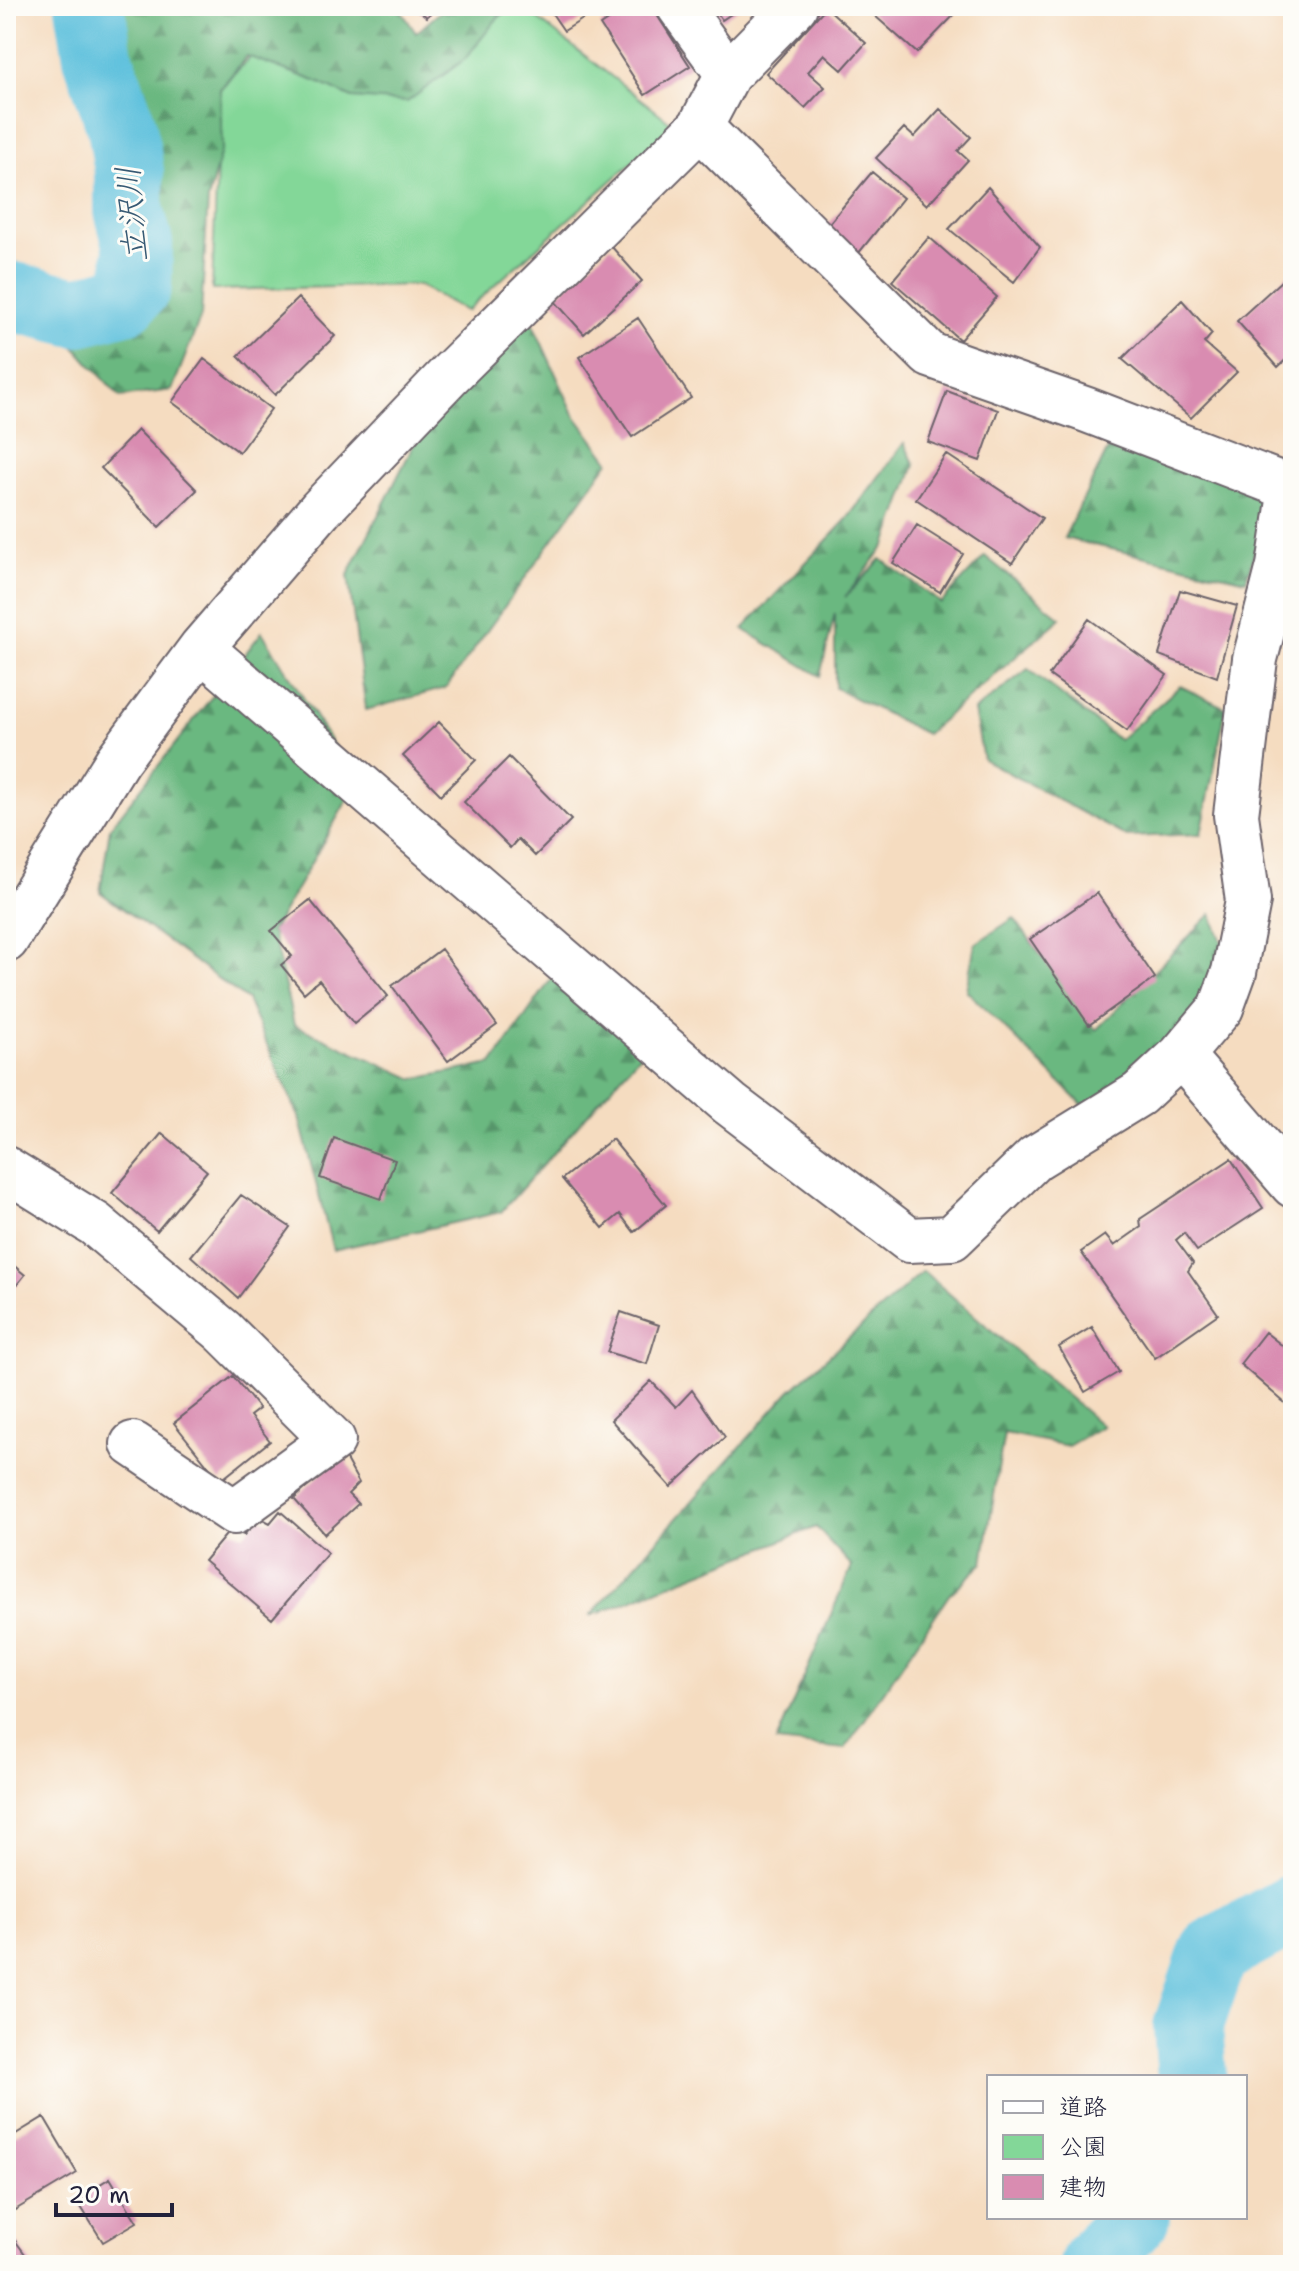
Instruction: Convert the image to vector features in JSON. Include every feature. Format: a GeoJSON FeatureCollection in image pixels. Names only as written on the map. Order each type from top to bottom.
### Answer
{"type":"FeatureCollection","features":[{"type":"Feature","properties":{"kind":"street"},"geometry":{"type":"LineString","coordinates":[[679,6],[728,74]]}},
{"type":"Feature","properties":{"kind":"street"},"geometry":{"type":"LineString","coordinates":[[6,940],[117,761],[201,648],[341,488],[449,375],[700,127],[728,74],[795,6]]}},
{"type":"Feature","properties":{"kind":"street"},"geometry":{"type":"LineString","coordinates":[[201,648],[730,1104],[909,1240],[952,1238],[1035,1158],[1139,1094],[1181,1055],[1221,1008],[1234,972],[1248,901],[1236,815],[1255,659],[1279,566],[1292,489],[1087,410],[930,355],[700,127]]}},
{"type":"Feature","properties":{"kind":"street"},"geometry":{"type":"LineString","coordinates":[[1181,1055],[1293,1185]]}},
{"type":"Feature","properties":{"kind":"street"},"geometry":{"type":"LineString","coordinates":[[6,1169],[95,1224],[213,1322],[333,1440],[234,1512],[133,1444]]}},
{"type":"Feature","properties":{"kind":"green space"},"geometry":{"type":"Polygon","coordinates":[[[113,6],[398,6],[416,33],[447,6],[507,6],[465,59],[407,102],[352,98],[247,56],[220,89],[222,147],[208,200],[201,316],[172,390],[120,397],[63,334],[144,294],[150,212],[142,131],[110,23],[113,6]]]}},
{"type":"Feature","properties":{"kind":"green space"},"geometry":{"type":"Polygon","coordinates":[[[514,6],[521,6],[674,125],[466,311],[418,285],[212,290],[220,89],[255,52],[390,101],[514,6]]]}},
{"type":"Feature","properties":{"kind":"green space"},"geometry":{"type":"Polygon","coordinates":[[[532,322],[574,414],[609,461],[446,688],[366,710],[348,575],[449,375],[532,322]]]}},
{"type":"Feature","properties":{"kind":"green space"},"geometry":{"type":"Polygon","coordinates":[[[1115,435],[1272,493],[1246,580],[1064,538],[1115,435]]]}},
{"type":"Feature","properties":{"kind":"green space"},"geometry":{"type":"Polygon","coordinates":[[[904,443],[915,465],[886,545],[845,597],[881,559],[941,603],[985,556],[1061,618],[926,734],[835,688],[835,613],[820,676],[743,629],[847,519],[904,443]]]}},
{"type":"Feature","properties":{"kind":"green space"},"geometry":{"type":"Polygon","coordinates":[[[262,632],[357,783],[272,931],[294,1025],[414,1079],[492,1064],[564,961],[654,1039],[501,1212],[333,1250],[299,1117],[247,1000],[100,892],[110,828],[262,632]]]}},
{"type":"Feature","properties":{"kind":"green space"},"geometry":{"type":"Polygon","coordinates":[[[1028,669],[1119,740],[1180,686],[1226,708],[1201,834],[1127,837],[983,759],[974,711],[1028,669]]]}},
{"type":"Feature","properties":{"kind":"green space"},"geometry":{"type":"Polygon","coordinates":[[[1211,914],[1234,972],[1092,1114],[966,990],[975,944],[1014,918],[1096,1030],[1211,914]]]}},
{"type":"Feature","properties":{"kind":"green space"},"geometry":{"type":"Polygon","coordinates":[[[923,1271],[1102,1426],[1068,1446],[1004,1433],[983,1563],[949,1595],[845,1749],[776,1742],[852,1566],[816,1527],[590,1616],[790,1391],[923,1271]]]}},
{"type":"Feature","properties":{"kind":"building"},"geometry":{"type":"Polygon","coordinates":[[[413,6],[436,6],[427,17],[413,6]]]}},
{"type":"Feature","properties":{"kind":"building"},"geometry":{"type":"Polygon","coordinates":[[[547,6],[603,6],[564,31],[547,6]]]}},
{"type":"Feature","properties":{"kind":"building"},"geometry":{"type":"Polygon","coordinates":[[[629,6],[651,6],[690,66],[645,95],[600,25],[629,6]]]}},
{"type":"Feature","properties":{"kind":"building"},"geometry":{"type":"Polygon","coordinates":[[[713,6],[743,6],[722,20],[713,6]]]}},
{"type":"Feature","properties":{"kind":"building"},"geometry":{"type":"Polygon","coordinates":[[[963,6],[917,53],[866,8],[963,6]]]}},
{"type":"Feature","properties":{"kind":"building"},"geometry":{"type":"Polygon","coordinates":[[[826,7],[866,43],[842,70],[824,54],[808,72],[825,87],[805,108],[766,73],[826,7]]]}},
{"type":"Feature","properties":{"kind":"building"},"geometry":{"type":"Polygon","coordinates":[[[940,109],[971,137],[958,151],[968,160],[927,205],[876,158],[904,128],[914,137],[940,109]]]}},
{"type":"Feature","properties":{"kind":"building"},"geometry":{"type":"Polygon","coordinates":[[[872,172],[903,198],[858,254],[826,227],[872,172]]]}},
{"type":"Feature","properties":{"kind":"building"},"geometry":{"type":"Polygon","coordinates":[[[988,187],[1040,247],[1014,282],[949,229],[988,187]]]}},
{"type":"Feature","properties":{"kind":"building"},"geometry":{"type":"Polygon","coordinates":[[[929,237],[997,297],[960,340],[892,281],[929,237]]]}},
{"type":"Feature","properties":{"kind":"building"},"geometry":{"type":"Polygon","coordinates":[[[611,246],[642,281],[584,334],[553,299],[611,246]]]}},
{"type":"Feature","properties":{"kind":"building"},"geometry":{"type":"Polygon","coordinates":[[[1293,270],[1293,353],[1278,367],[1237,321],[1293,270]]]}},
{"type":"Feature","properties":{"kind":"building"},"geometry":{"type":"Polygon","coordinates":[[[298,298],[335,336],[275,395],[238,356],[298,298]]]}},
{"type":"Feature","properties":{"kind":"building"},"geometry":{"type":"Polygon","coordinates":[[[1182,300],[1212,334],[1204,343],[1237,372],[1191,418],[1122,359],[1182,300]]]}},
{"type":"Feature","properties":{"kind":"building"},"geometry":{"type":"Polygon","coordinates":[[[638,318],[691,398],[632,437],[579,357],[638,318]]]}},
{"type":"Feature","properties":{"kind":"building"},"geometry":{"type":"Polygon","coordinates":[[[204,359],[271,409],[239,452],[172,402],[204,359]]]}},
{"type":"Feature","properties":{"kind":"building"},"geometry":{"type":"Polygon","coordinates":[[[947,391],[998,410],[980,461],[928,442],[947,391]]]}},
{"type":"Feature","properties":{"kind":"building"},"geometry":{"type":"Polygon","coordinates":[[[138,430],[197,490],[159,527],[101,468],[138,430]]]}},
{"type":"Feature","properties":{"kind":"building"},"geometry":{"type":"Polygon","coordinates":[[[946,454],[1042,518],[1012,563],[916,499],[946,454]]]}},
{"type":"Feature","properties":{"kind":"building"},"geometry":{"type":"Polygon","coordinates":[[[917,525],[963,554],[940,592],[893,563],[917,525]]]}},
{"type":"Feature","properties":{"kind":"building"},"geometry":{"type":"Polygon","coordinates":[[[1180,590],[1237,606],[1217,677],[1159,655],[1180,590]]]}},
{"type":"Feature","properties":{"kind":"building"},"geometry":{"type":"Polygon","coordinates":[[[1089,619],[1167,675],[1127,731],[1049,675],[1089,619]]]}},
{"type":"Feature","properties":{"kind":"building"},"geometry":{"type":"Polygon","coordinates":[[[439,722],[476,760],[441,795],[403,756],[439,722]]]}},
{"type":"Feature","properties":{"kind":"building"},"geometry":{"type":"Polygon","coordinates":[[[509,757],[571,820],[535,856],[518,839],[510,848],[464,802],[509,757]]]}},
{"type":"Feature","properties":{"kind":"building"},"geometry":{"type":"Polygon","coordinates":[[[1097,893],[1155,978],[1089,1025],[1030,939],[1097,893]]]}},
{"type":"Feature","properties":{"kind":"building"},"geometry":{"type":"Polygon","coordinates":[[[310,900],[388,996],[354,1024],[319,980],[304,993],[281,965],[292,956],[271,931],[310,900]]]}},
{"type":"Feature","properties":{"kind":"building"},"geometry":{"type":"Polygon","coordinates":[[[441,949],[497,1025],[448,1061],[392,986],[441,949]]]}},
{"type":"Feature","properties":{"kind":"building"},"geometry":{"type":"Polygon","coordinates":[[[162,1133],[207,1171],[157,1231],[112,1193],[162,1133]]]}},
{"type":"Feature","properties":{"kind":"building"},"geometry":{"type":"Polygon","coordinates":[[[334,1138],[395,1160],[381,1199],[320,1178],[334,1138]]]}},
{"type":"Feature","properties":{"kind":"building"},"geometry":{"type":"Polygon","coordinates":[[[612,1139],[666,1205],[634,1232],[620,1214],[603,1228],[562,1179],[612,1139]]]}},
{"type":"Feature","properties":{"kind":"building"},"geometry":{"type":"Polygon","coordinates":[[[1231,1159],[1263,1208],[1197,1251],[1184,1233],[1176,1240],[1193,1263],[1188,1271],[1218,1314],[1155,1358],[1081,1252],[1105,1235],[1114,1246],[1141,1227],[1140,1219],[1231,1159]]]}},
{"type":"Feature","properties":{"kind":"building"},"geometry":{"type":"Polygon","coordinates":[[[241,1195],[290,1227],[238,1298],[191,1256],[241,1195]]]}},
{"type":"Feature","properties":{"kind":"building"},"geometry":{"type":"Polygon","coordinates":[[[6,1259],[25,1275],[6,1298],[6,1259]]]}},
{"type":"Feature","properties":{"kind":"building"},"geometry":{"type":"Polygon","coordinates":[[[621,1312],[659,1325],[647,1364],[607,1352],[621,1312]]]}},
{"type":"Feature","properties":{"kind":"building"},"geometry":{"type":"Polygon","coordinates":[[[1092,1327],[1119,1372],[1085,1392],[1059,1347],[1092,1327]]]}},
{"type":"Feature","properties":{"kind":"building"},"geometry":{"type":"Polygon","coordinates":[[[1265,1332],[1293,1354],[1293,1410],[1240,1364],[1265,1332]]]}},
{"type":"Feature","properties":{"kind":"building"},"geometry":{"type":"Polygon","coordinates":[[[233,1376],[259,1409],[250,1416],[270,1441],[220,1481],[174,1423],[233,1376]]]}},
{"type":"Feature","properties":{"kind":"building"},"geometry":{"type":"Polygon","coordinates":[[[651,1381],[676,1407],[692,1390],[725,1437],[671,1487],[611,1420],[651,1381]]]}},
{"type":"Feature","properties":{"kind":"building"},"geometry":{"type":"Polygon","coordinates":[[[343,1454],[359,1483],[348,1494],[358,1504],[325,1534],[294,1499],[343,1454]]]}},
{"type":"Feature","properties":{"kind":"building"},"geometry":{"type":"Polygon","coordinates":[[[280,1511],[328,1553],[272,1619],[204,1561],[230,1530],[244,1535],[259,1517],[270,1523],[280,1511]]]}},
{"type":"Feature","properties":{"kind":"building"},"geometry":{"type":"Polygon","coordinates":[[[44,2117],[77,2173],[15,2210],[6,2196],[6,2140],[44,2117]]]}},
{"type":"Feature","properties":{"kind":"building"},"geometry":{"type":"Polygon","coordinates":[[[110,2178],[137,2222],[103,2242],[76,2199],[110,2178]]]}},
{"type":"Feature","properties":{"kind":"building"},"geometry":{"type":"Polygon","coordinates":[[[6,2228],[33,2265],[6,2265],[6,2228]]]}},
{"type":"Feature","properties":{"kind":"waterway","name":"立沢川"},"geometry":{"type":"LineString","coordinates":[[6,295],[76,312],[125,299],[137,285],[138,244],[129,210],[129,171],[122,128],[98,57],[90,6]]}},
{"type":"Feature","properties":{"kind":"waterway"},"geometry":{"type":"LineString","coordinates":[[1192,2075],[1188,2027],[1214,1952],[1293,1909]]}},
{"type":"Feature","properties":{"kind":"waterway"},"geometry":{"type":"LineString","coordinates":[[1093,2265],[1133,2219]]}}]}
